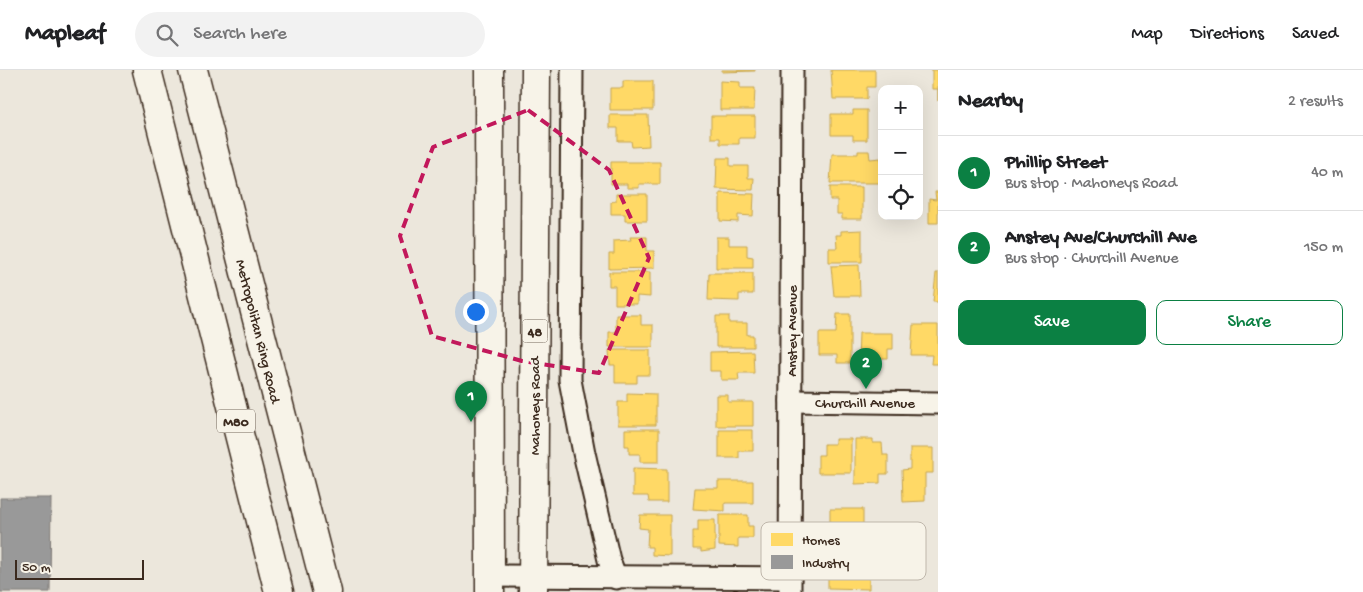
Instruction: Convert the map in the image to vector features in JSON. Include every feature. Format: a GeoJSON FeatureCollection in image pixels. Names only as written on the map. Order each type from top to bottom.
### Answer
{"type":"FeatureCollection","features":[{"type":"Feature","properties":{"kind":"main road"},"geometry":{"type":"LineString","coordinates":[[133,70],[192,251]]}},
{"type":"Feature","properties":{"kind":"main road","name":"M80"},"geometry":{"type":"LineString","coordinates":[[147,70],[278,592]]}},
{"type":"Feature","properties":{"kind":"main road","name":"Metropolitan Ring Road"},"geometry":{"type":"LineString","coordinates":[[193,70],[327,592]]}},
{"type":"Feature","properties":{"kind":"main road"},"geometry":{"type":"LineString","coordinates":[[205,70],[250,297]]}},
{"type":"Feature","properties":{"kind":"main road"},"geometry":{"type":"LineString","coordinates":[[489,70],[490,584]]}},
{"type":"Feature","properties":{"kind":"main road","name":"Mahoneys Road"},"geometry":{"type":"LineString","coordinates":[[533,584],[536,70]]}},
{"type":"Feature","properties":{"kind":"street"},"geometry":{"type":"LineString","coordinates":[[572,70],[570,380],[584,453],[609,560],[616,578]]}},
{"type":"Feature","properties":{"kind":"street","name":"Anstey Avenue"},"geometry":{"type":"LineString","coordinates":[[790,522],[792,70]]}},
{"type":"Feature","properties":{"kind":"street","name":"Churchill Avenue"},"geometry":{"type":"LineString","coordinates":[[791,401],[938,402]]}},
{"type":"Feature","properties":{"kind":"street"},"geometry":{"type":"LineString","coordinates":[[490,584],[533,584],[616,578],[790,585]]}},
{"type":"Feature","properties":{"kind":"highlighted area"},"geometry":{"type":"Polygon","coordinates":[[[528,110],[609,170],[649,258],[599,373],[522,361],[432,336],[400,236],[433,147],[528,110]]]}},
{"type":"Feature","properties":{"kind":"building: Homes"},"geometry":{"type":"Polygon","coordinates":[[[722,70],[755,70],[755,71],[722,72],[722,70]]]}},
{"type":"Feature","properties":{"kind":"building: Homes"},"geometry":{"type":"Polygon","coordinates":[[[831,70],[875,70],[875,87],[867,87],[867,99],[833,99],[831,70]]]}},
{"type":"Feature","properties":{"kind":"building: Homes"},"geometry":{"type":"Polygon","coordinates":[[[932,70],[938,70],[938,89],[932,89],[932,70]]]}},
{"type":"Feature","properties":{"kind":"building: Homes"},"geometry":{"type":"Polygon","coordinates":[[[623,81],[653,81],[653,110],[610,110],[610,88],[623,88],[623,81]]]}},
{"type":"Feature","properties":{"kind":"building: Homes"},"geometry":{"type":"Polygon","coordinates":[[[720,81],[740,82],[740,88],[755,88],[754,110],[720,110],[720,81]]]}},
{"type":"Feature","properties":{"kind":"building: Homes"},"geometry":{"type":"Polygon","coordinates":[[[853,110],[867,110],[867,140],[853,140],[853,135],[831,135],[831,114],[853,114],[853,110]]]}},
{"type":"Feature","properties":{"kind":"building: Homes"},"geometry":{"type":"Polygon","coordinates":[[[610,115],[648,115],[649,146],[632,147],[631,141],[618,141],[618,128],[610,128],[610,115]]]}},
{"type":"Feature","properties":{"kind":"building: Homes"},"geometry":{"type":"Polygon","coordinates":[[[711,116],[755,116],[755,138],[739,138],[739,144],[720,144],[720,138],[711,138],[711,116]]]}},
{"type":"Feature","properties":{"kind":"building: Homes"},"geometry":{"type":"Polygon","coordinates":[[[858,151],[869,151],[870,159],[878,158],[878,183],[830,183],[832,154],[858,154],[858,151]]]}},
{"type":"Feature","properties":{"kind":"building: Homes"},"geometry":{"type":"Polygon","coordinates":[[[717,158],[730,158],[730,166],[748,166],[748,178],[754,178],[753,190],[716,189],[717,158]]]}},
{"type":"Feature","properties":{"kind":"building: Homes"},"geometry":{"type":"Polygon","coordinates":[[[611,162],[660,162],[660,184],[639,184],[639,188],[627,188],[627,184],[611,184],[611,162]]]}},
{"type":"Feature","properties":{"kind":"building: Homes"},"geometry":{"type":"Polygon","coordinates":[[[830,187],[862,187],[862,219],[842,219],[842,214],[837,214],[837,200],[830,200],[830,187]]]}},
{"type":"Feature","properties":{"kind":"building: Homes"},"geometry":{"type":"Polygon","coordinates":[[[935,192],[938,192],[938,223],[929,223],[929,199],[936,200],[935,192]]]}},
{"type":"Feature","properties":{"kind":"building: Homes"},"geometry":{"type":"Polygon","coordinates":[[[720,193],[754,194],[753,216],[738,215],[738,222],[720,221],[720,193]]]}},
{"type":"Feature","properties":{"kind":"building: Homes"},"geometry":{"type":"Polygon","coordinates":[[[616,194],[647,194],[647,221],[625,221],[625,214],[611,214],[611,202],[616,201],[616,194]]]}},
{"type":"Feature","properties":{"kind":"building: Homes"},"geometry":{"type":"Polygon","coordinates":[[[862,230],[862,262],[829,262],[829,248],[837,248],[836,235],[841,235],[841,231],[862,230]]]}},
{"type":"Feature","properties":{"kind":"building: Homes"},"geometry":{"type":"Polygon","coordinates":[[[630,237],[647,237],[647,251],[654,251],[654,268],[609,269],[609,254],[614,254],[614,241],[631,240],[630,237]]]}},
{"type":"Feature","properties":{"kind":"building: Homes"},"geometry":{"type":"Polygon","coordinates":[[[716,237],[729,237],[729,245],[747,245],[747,256],[753,257],[753,268],[716,268],[716,237]]]}},
{"type":"Feature","properties":{"kind":"building: Homes"},"geometry":{"type":"Polygon","coordinates":[[[859,265],[860,296],[834,296],[831,266],[859,265]]]}},
{"type":"Feature","properties":{"kind":"building: Homes"},"geometry":{"type":"Polygon","coordinates":[[[609,272],[650,272],[650,297],[637,296],[637,304],[615,304],[615,286],[609,286],[609,272]]]}},
{"type":"Feature","properties":{"kind":"building: Homes"},"geometry":{"type":"Polygon","coordinates":[[[709,273],[753,273],[753,294],[739,294],[739,301],[708,300],[709,273]]]}},
{"type":"Feature","properties":{"kind":"building: Homes"},"geometry":{"type":"Polygon","coordinates":[[[936,273],[938,273],[938,302],[933,302],[936,273]]]}},
{"type":"Feature","properties":{"kind":"building: Homes"},"geometry":{"type":"Polygon","coordinates":[[[837,314],[850,314],[850,363],[837,363],[837,355],[819,355],[819,333],[836,333],[837,314]]]}},
{"type":"Feature","properties":{"kind":"building: Homes"},"geometry":{"type":"Polygon","coordinates":[[[616,315],[641,315],[641,325],[653,325],[653,347],[609,347],[609,332],[616,332],[616,315]]]}},
{"type":"Feature","properties":{"kind":"building: Homes"},"geometry":{"type":"Polygon","coordinates":[[[716,316],[729,316],[729,323],[747,323],[747,335],[753,335],[753,347],[716,347],[716,316]]]}},
{"type":"Feature","properties":{"kind":"building: Homes"},"geometry":{"type":"Polygon","coordinates":[[[913,325],[938,325],[938,364],[931,364],[932,355],[911,355],[913,325]]]}},
{"type":"Feature","properties":{"kind":"building: Homes"},"geometry":{"type":"Polygon","coordinates":[[[859,333],[893,333],[893,349],[888,349],[888,359],[871,359],[871,364],[858,364],[859,333]]]}},
{"type":"Feature","properties":{"kind":"building: Homes"},"geometry":{"type":"Polygon","coordinates":[[[609,350],[650,350],[650,375],[637,375],[637,383],[615,383],[615,365],[610,365],[609,350]]]}},
{"type":"Feature","properties":{"kind":"building: Homes"},"geometry":{"type":"Polygon","coordinates":[[[753,351],[754,373],[738,373],[739,380],[721,380],[721,371],[710,371],[710,352],[753,351]]]}},
{"type":"Feature","properties":{"kind":"building: Homes"},"geometry":{"type":"Polygon","coordinates":[[[627,393],[656,394],[656,425],[618,425],[618,402],[627,402],[627,393]]]}},
{"type":"Feature","properties":{"kind":"building: Homes"},"geometry":{"type":"Polygon","coordinates":[[[716,395],[728,395],[728,402],[753,402],[753,426],[716,426],[716,395]]]}},
{"type":"Feature","properties":{"kind":"building: Homes"},"geometry":{"type":"Polygon","coordinates":[[[625,429],[659,429],[659,462],[640,462],[640,454],[629,454],[629,446],[625,446],[625,429]]]}},
{"type":"Feature","properties":{"kind":"building: Homes"},"geometry":{"type":"Polygon","coordinates":[[[719,430],[753,430],[753,451],[739,451],[739,458],[719,458],[719,430]]]}},
{"type":"Feature","properties":{"kind":"building: Homes"},"geometry":{"type":"Polygon","coordinates":[[[835,439],[851,439],[851,473],[818,473],[818,455],[824,455],[824,444],[835,444],[835,439]]]}},
{"type":"Feature","properties":{"kind":"building: Homes"},"geometry":{"type":"Polygon","coordinates":[[[855,439],[873,439],[873,443],[882,443],[883,455],[888,455],[888,474],[880,474],[880,483],[855,484],[855,439]]]}},
{"type":"Feature","properties":{"kind":"building: Homes"},"geometry":{"type":"Polygon","coordinates":[[[910,448],[933,448],[933,473],[925,473],[925,501],[903,502],[902,470],[910,469],[910,448]]]}},
{"type":"Feature","properties":{"kind":"building: Homes"},"geometry":{"type":"Polygon","coordinates":[[[633,468],[667,469],[667,502],[649,502],[648,496],[633,496],[633,468]]]}},
{"type":"Feature","properties":{"kind":"building: Homes"},"geometry":{"type":"Polygon","coordinates":[[[718,481],[753,481],[753,503],[725,503],[725,511],[693,509],[695,488],[718,488],[718,481]]]}},
{"type":"Feature","properties":{"kind":"building: Homes"},"geometry":{"type":"Polygon","coordinates":[[[830,509],[863,509],[863,522],[830,522],[830,509]]]}},
{"type":"Feature","properties":{"kind":"building: Homes"},"geometry":{"type":"Polygon","coordinates":[[[640,515],[670,515],[670,556],[652,555],[652,547],[647,547],[648,529],[639,528],[640,515]]]}},
{"type":"Feature","properties":{"kind":"building: Homes"},"geometry":{"type":"Polygon","coordinates":[[[719,515],[748,515],[748,526],[753,526],[753,538],[738,538],[738,547],[719,546],[719,515]]]}},
{"type":"Feature","properties":{"kind":"building: Homes"},"geometry":{"type":"Polygon","coordinates":[[[698,520],[715,520],[715,550],[701,552],[701,549],[693,549],[693,531],[698,531],[698,520]]]}},
{"type":"Feature","properties":{"kind":"building: Homes"},"geometry":{"type":"Polygon","coordinates":[[[828,580],[869,580],[869,589],[828,588],[828,580]]]}},
{"type":"Feature","properties":{"kind":"building: Industry"},"geometry":{"type":"Polygon","coordinates":[[[0,498],[51,498],[50,592],[0,592],[0,498]]]}},
{"type":"Feature","properties":{"kind":"place","name":"Anstey Ave/Churchill Ave"},"geometry":{"type":"Point","coordinates":[866,389]}},
{"type":"Feature","properties":{"kind":"place","name":"Phillip Street"},"geometry":{"type":"Point","coordinates":[471,422]}}]}
